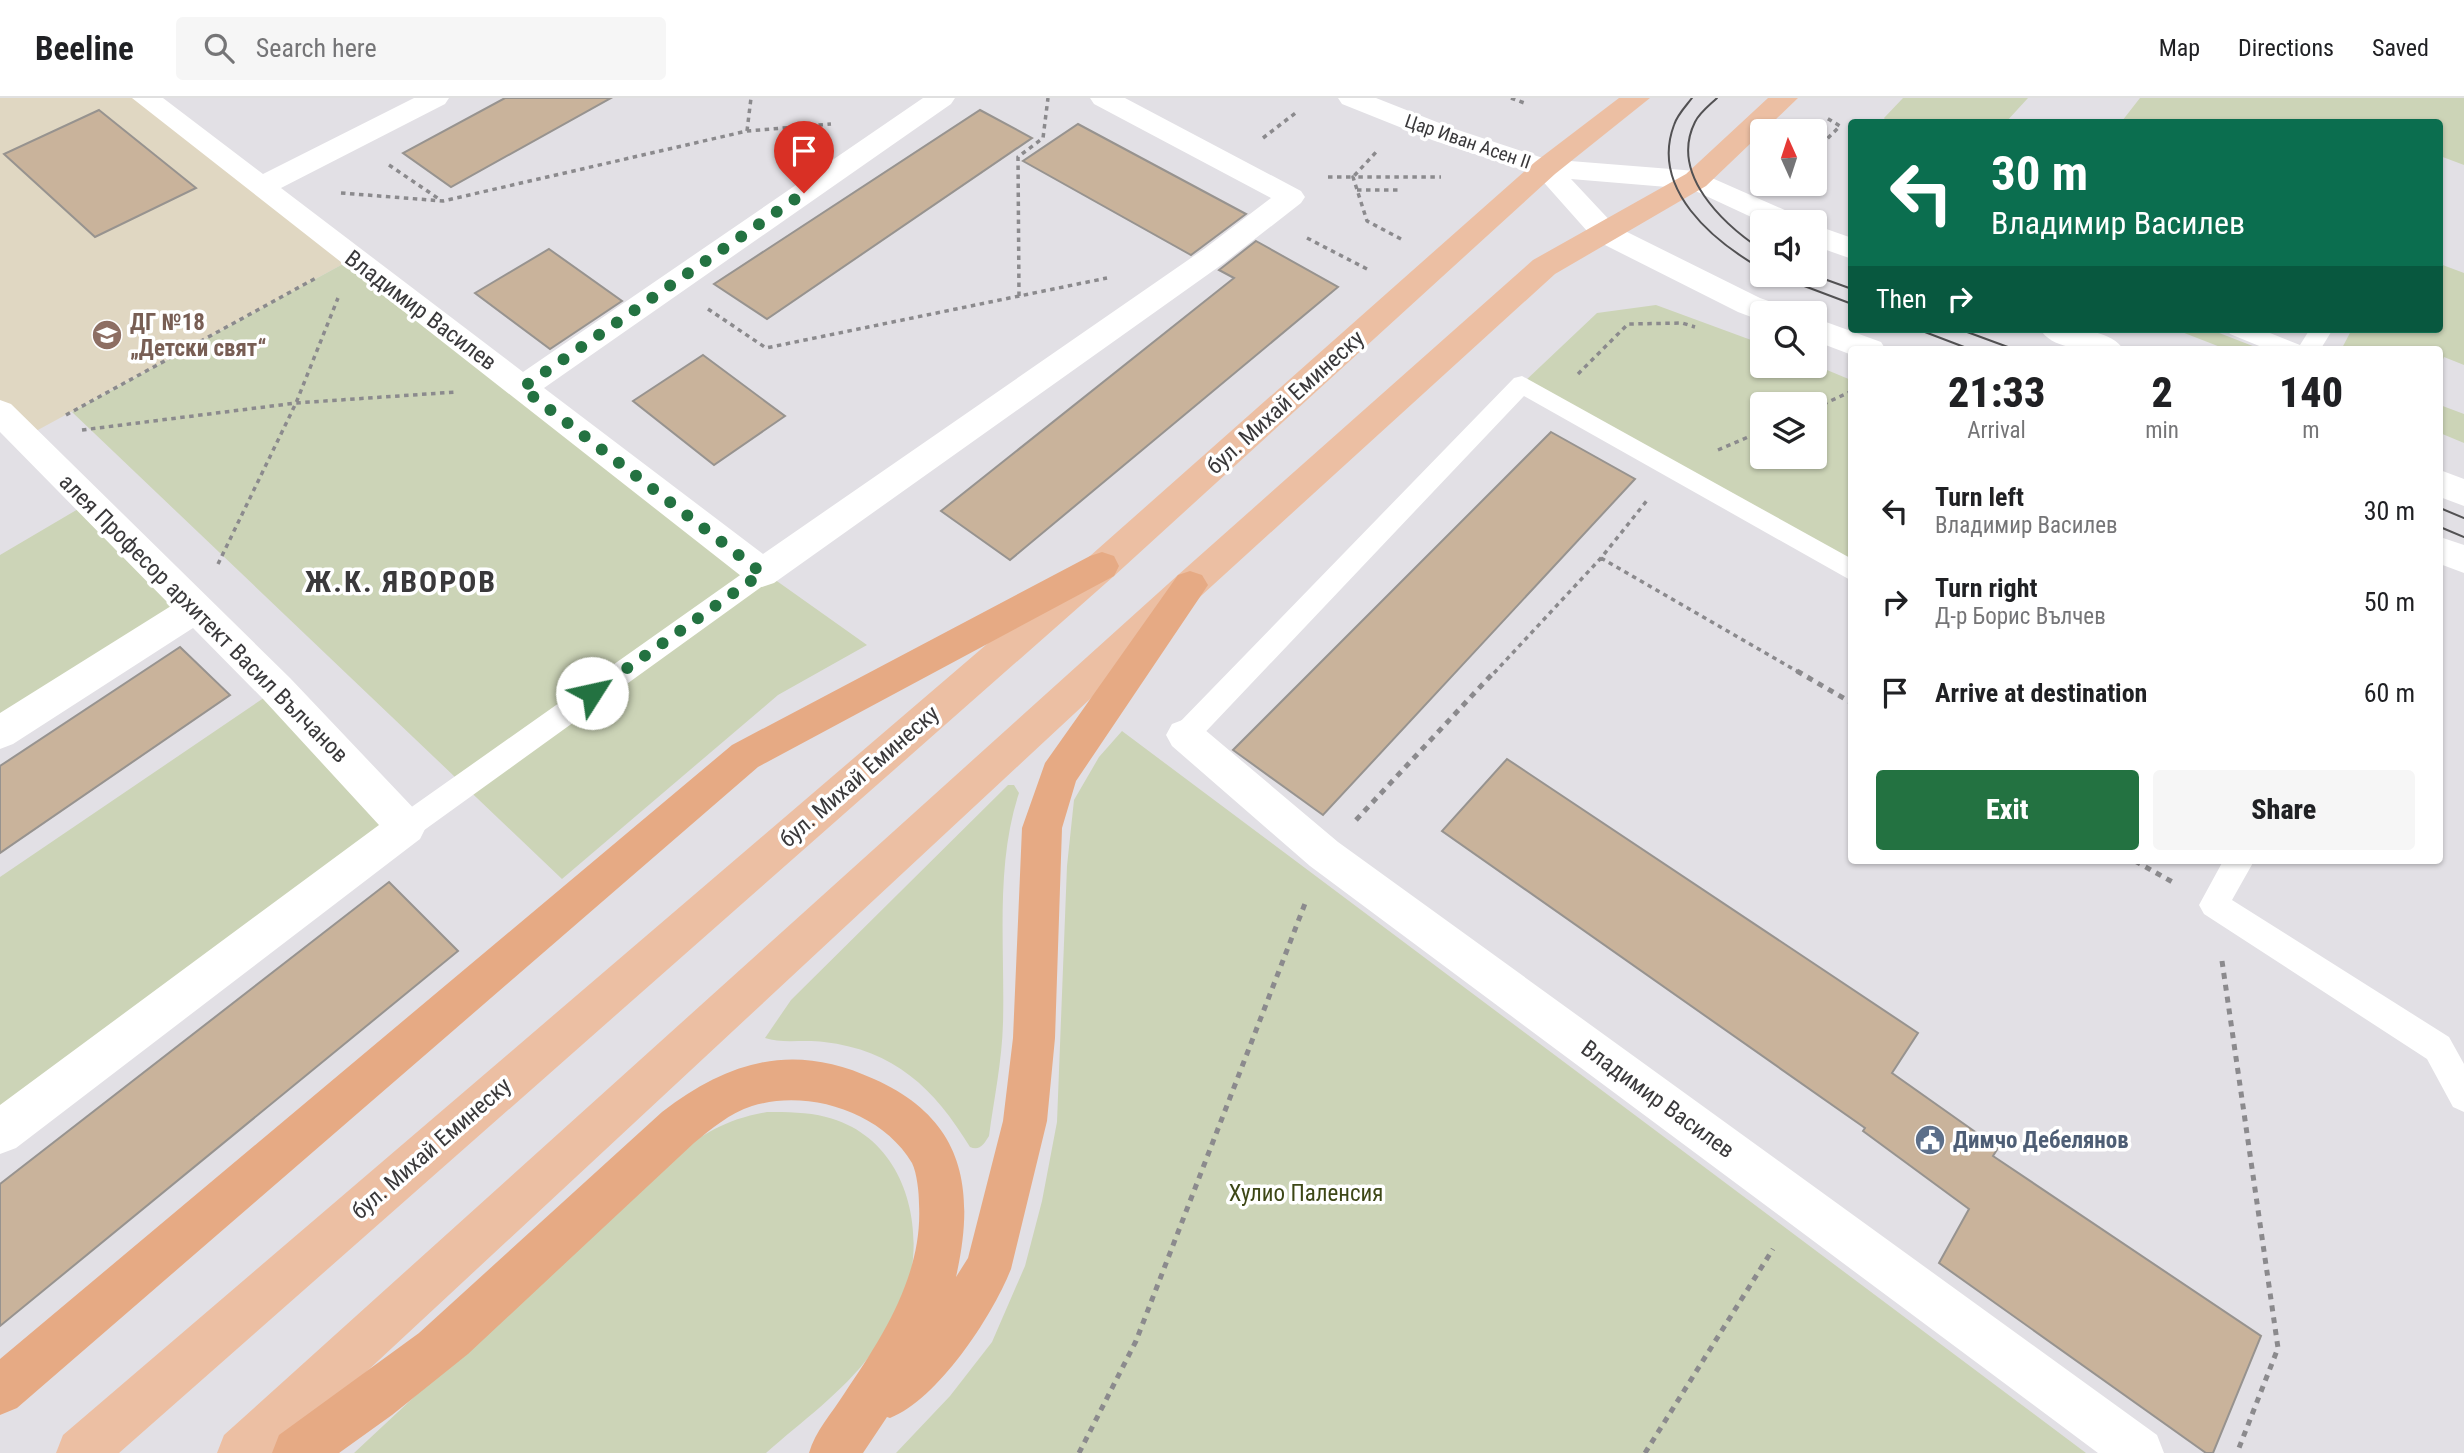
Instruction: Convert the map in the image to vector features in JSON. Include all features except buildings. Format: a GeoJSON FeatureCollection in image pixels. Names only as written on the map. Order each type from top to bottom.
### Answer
{"type":"FeatureCollection","features":[{"type":"Feature","properties":{"kind":"highway"},"geometry":{"type":"LineString","coordinates":[[0,1391],[745,756],[1102,566]]}},
{"type":"Feature","properties":{"kind":"highway"},"geometry":{"type":"LineString","coordinates":[[833,1453],[945,1338],[988,1269],[1025,1121],[1034,1038],[1039,865],[1042,828],[1048,801],[1059,775],[1190,585]]}},
{"type":"Feature","properties":{"kind":"highway"},"geometry":{"type":"LineString","coordinates":[[297,1453],[422,1361],[666,1137],[734,1092],[762,1082],[790,1079],[826,1083],[857,1093],[897,1113],[916,1132],[935,1161],[942,1195],[943,1226],[936,1264],[920,1310],[897,1356],[833,1453]]}},
{"type":"Feature","properties":{"kind":"main road","name":"бул. Михай Еминеску"},"geometry":{"type":"LineString","coordinates":[[81,1453],[1102,566],[1545,168],[1636,98]]}},
{"type":"Feature","properties":{"kind":"main road"},"geometry":{"type":"LineString","coordinates":[[243,1453],[1190,585],[1544,267],[1696,180],[1784,98]]}},
{"type":"Feature","properties":{"kind":"street","name":"Владимир Василев"},"geometry":{"type":"LineString","coordinates":[[146,98],[762,573]]}},
{"type":"Feature","properties":{"kind":"street"},"geometry":{"type":"LineString","coordinates":[[263,186],[435,98]]}},
{"type":"Feature","properties":{"kind":"street"},"geometry":{"type":"LineString","coordinates":[[522,388],[941,98]]}},
{"type":"Feature","properties":{"kind":"street"},"geometry":{"type":"LineString","coordinates":[[762,573],[1214,256],[1292,197],[1104,98]]}},
{"type":"Feature","properties":{"kind":"street","name":"Цар Иван Асен II"},"geometry":{"type":"LineString","coordinates":[[1352,98],[1442,134],[1545,168],[1696,180]]}},
{"type":"Feature","properties":{"kind":"street"},"geometry":{"type":"LineString","coordinates":[[1545,168],[1605,233],[1750,305]]}},
{"type":"Feature","properties":{"kind":"street"},"geometry":{"type":"LineString","coordinates":[[1696,180],[1760,210]]}},
{"type":"Feature","properties":{"kind":"street"},"geometry":{"type":"LineString","coordinates":[[1827,239],[1848,247]]}},
{"type":"Feature","properties":{"kind":"street"},"geometry":{"type":"LineString","coordinates":[[2065,333],[2098,346]]}},
{"type":"Feature","properties":{"kind":"street"},"geometry":{"type":"LineString","coordinates":[[1827,334],[1860,346]]}},
{"type":"Feature","properties":{"kind":"street","name":"алея Професор архитект Васил Вълчанов"},"geometry":{"type":"LineString","coordinates":[[0,412],[13,444],[196,608],[277,689],[406,827]]}},
{"type":"Feature","properties":{"kind":"street"},"geometry":{"type":"LineString","coordinates":[[2443,484],[2464,493]]}},
{"type":"Feature","properties":{"kind":"street"},"geometry":{"type":"LineString","coordinates":[[2443,551],[2464,559]]}},
{"type":"Feature","properties":{"kind":"street"},"geometry":{"type":"LineString","coordinates":[[0,733],[196,608]]}},
{"type":"Feature","properties":{"kind":"street","name":"Владимир Василев"},"geometry":{"type":"LineString","coordinates":[[1185,736],[1324,854],[2139,1453]]}},
{"type":"Feature","properties":{"kind":"street"},"geometry":{"type":"LineString","coordinates":[[0,1132],[406,827]]}},
{"type":"Feature","properties":{"kind":"lane"},"geometry":{"type":"LineString","coordinates":[[2248,333],[2281,346]]}},
{"type":"Feature","properties":{"kind":"lane"},"geometry":{"type":"LineString","coordinates":[[1185,736],[1522,384],[1848,569]]}},
{"type":"Feature","properties":{"kind":"lane"},"geometry":{"type":"LineString","coordinates":[[406,827],[762,573]]}},
{"type":"Feature","properties":{"kind":"lane"},"geometry":{"type":"LineString","coordinates":[[2237,864],[2214,905],[2438,1048],[2464,1096]]}},
{"type":"Feature","properties":{"kind":"path"},"geometry":{"type":"LineString","coordinates":[[263,186],[443,201],[747,131],[751,98]]}},
{"type":"Feature","properties":{"kind":"path"},"geometry":{"type":"LineString","coordinates":[[1019,296],[1018,157],[1043,138],[1048,98]]}},
{"type":"Feature","properties":{"kind":"path"},"geometry":{"type":"LineString","coordinates":[[1511,98],[1527,104]]}},
{"type":"Feature","properties":{"kind":"path"},"geometry":{"type":"LineString","coordinates":[[1825,117],[1840,126],[1827,139]]}},
{"type":"Feature","properties":{"kind":"path"},"geometry":{"type":"LineString","coordinates":[[1353,177],[1381,147]]}},
{"type":"Feature","properties":{"kind":"path"},"geometry":{"type":"LineString","coordinates":[[1319,177],[1452,177]]}},
{"type":"Feature","properties":{"kind":"path"},"geometry":{"type":"LineString","coordinates":[[1353,177],[1367,221],[1401,239]]}},
{"type":"Feature","properties":{"kind":"path"},"geometry":{"type":"LineString","coordinates":[[1357,190],[1401,190]]}},
{"type":"Feature","properties":{"kind":"path"},"geometry":{"type":"LineString","coordinates":[[1338,254],[1369,270]]}},
{"type":"Feature","properties":{"kind":"path"},"geometry":{"type":"LineString","coordinates":[[196,608],[296,403],[354,258]]}},
{"type":"Feature","properties":{"kind":"path"},"geometry":{"type":"LineString","coordinates":[[13,444],[354,258]]}},
{"type":"Feature","properties":{"kind":"path"},"geometry":{"type":"LineString","coordinates":[[672,285],[766,348],[1110,277]]}},
{"type":"Feature","properties":{"kind":"path"},"geometry":{"type":"LineString","coordinates":[[1607,344],[1628,324],[1682,323]]}},
{"type":"Feature","properties":{"kind":"path"},"geometry":{"type":"LineString","coordinates":[[13,444],[296,403],[522,388]]}},
{"type":"Feature","properties":{"kind":"path"},"geometry":{"type":"LineString","coordinates":[[1827,402],[1848,393]]}},
{"type":"Feature","properties":{"kind":"path"},"geometry":{"type":"LineString","coordinates":[[1079,1453],[1136,1341],[1324,854],[1601,558],[1650,498]]}},
{"type":"Feature","properties":{"kind":"path"},"geometry":{"type":"LineString","coordinates":[[1601,558],[1848,701]]}},
{"type":"Feature","properties":{"kind":"path"},"geometry":{"type":"LineString","coordinates":[[2214,905],[2277,1348],[2237,1453]]}},
{"type":"Feature","properties":{"kind":"path"},"geometry":{"type":"LineString","coordinates":[[1645,1453],[1801,1205]]}},
{"type":"Feature","properties":{"kind":"shaded area","name":"ДГ №18 „Детски свят“"},"geometry":{"type":"Polygon","coordinates":[[[0,98],[146,98],[354,258],[25,437],[0,412],[0,98]]]}},
{"type":"Feature","properties":{"kind":"green space"},"geometry":{"type":"Polygon","coordinates":[[[1903,98],[2028,98],[2009,119],[1884,118],[1903,98]]]}},
{"type":"Feature","properties":{"kind":"green space"},"geometry":{"type":"Polygon","coordinates":[[[2140,98],[2464,98],[2464,165],[2443,157],[2443,119],[2124,119],[2140,98]]]}},
{"type":"Feature","properties":{"kind":"green space"},"geometry":{"type":"Polygon","coordinates":[[[354,258],[736,552],[867,645],[778,695],[562,879],[72,412],[354,258]]]}},
{"type":"Feature","properties":{"kind":"green space"},"geometry":{"type":"Polygon","coordinates":[[[2443,265],[2464,273],[2464,365],[2444,357],[2443,360],[2443,346],[2343,346],[2350,333],[2443,333],[2443,265]]]}},
{"type":"Feature","properties":{"kind":"green space"},"geometry":{"type":"Polygon","coordinates":[[[1656,305],[1750,340],[1750,378],[1827,378],[1827,370],[1848,379],[1848,569],[1522,384],[1597,313],[1656,305]]]}},
{"type":"Feature","properties":{"kind":"green space"},"geometry":{"type":"Polygon","coordinates":[[[2184,333],[2219,333],[2253,346],[2218,346],[2184,333]]]}},
{"type":"Feature","properties":{"kind":"green space"},"geometry":{"type":"Polygon","coordinates":[[[2443,406],[2464,414],[2464,443],[2443,434],[2443,406]]]}},
{"type":"Feature","properties":{"kind":"green space"},"geometry":{"type":"Polygon","coordinates":[[[90,502],[196,608],[0,733],[0,555],[90,502]]]}},
{"type":"Feature","properties":{"kind":"green space"},"geometry":{"type":"Polygon","coordinates":[[[277,689],[406,827],[0,1132],[0,877],[277,689]]]}},
{"type":"Feature","properties":{"kind":"green space","name":"Хулио Паленсия"},"geometry":{"type":"Polygon","coordinates":[[[1122,731],[2086,1453],[896,1453],[950,1396],[992,1342],[1025,1266],[1042,1201],[1057,1122],[1067,866],[1074,800],[1099,757],[1122,731]]]}},
{"type":"Feature","properties":{"kind":"green space"},"geometry":{"type":"Polygon","coordinates":[[[1008,785],[1014,785],[1019,793],[1004,878],[1001,1051],[989,1136],[981,1146],[973,1148],[926,1090],[910,1075],[891,1063],[849,1046],[765,1038],[791,1000],[1008,785]]]}},
{"type":"Feature","properties":{"kind":"green space"},"geometry":{"type":"Polygon","coordinates":[[[767,1112],[804,1113],[826,1117],[851,1126],[871,1140],[888,1159],[909,1203],[913,1254],[904,1299],[895,1319],[877,1346],[835,1394],[766,1453],[354,1453],[669,1159],[715,1129],[767,1112]]]}},
{"type":"Feature","properties":{"kind":"tram line"},"geometry":{"type":"LineString","coordinates":[[1692,98],[1675,121],[1669,148],[1671,171],[1678,191],[1706,228],[1750,261]]}},
{"type":"Feature","properties":{"kind":"tram line"},"geometry":{"type":"LineString","coordinates":[[1717,98],[1695,122],[1689,141],[1689,160],[1694,178],[1704,196],[1731,226],[1750,241]]}},
{"type":"Feature","properties":{"kind":"tram line"},"geometry":{"type":"LineString","coordinates":[[1827,280],[1848,288]]}},
{"type":"Feature","properties":{"kind":"tram line"},"geometry":{"type":"LineString","coordinates":[[1807,287],[1848,302]]}},
{"type":"Feature","properties":{"kind":"tram line"},"geometry":{"type":"LineString","coordinates":[[1927,333],[1962,346]]}},
{"type":"Feature","properties":{"kind":"tram line"},"geometry":{"type":"LineString","coordinates":[[1970,333],[2005,346]]}},
{"type":"Feature","properties":{"kind":"tram line"},"geometry":{"type":"LineString","coordinates":[[2443,509],[2464,518]]}},
{"type":"Feature","properties":{"kind":"tram line"},"geometry":{"type":"LineString","coordinates":[[2443,528],[2464,537]]}},
{"type":"Feature","properties":{"kind":"place","name":"ДГ №18 „Детски свят“"},"geometry":{"type":"Point","coordinates":[107,335]}},
{"type":"Feature","properties":{"kind":"place","name":"Димчо Дебелянов"},"geometry":{"type":"Point","coordinates":[1930,1140]}},
{"type":"Feature","properties":{"kind":"district","name":"Ж.К. ЯВОРОВ"},"geometry":{"type":"Point","coordinates":[401,582]}},
{"type":"Feature","properties":{"kind":"route"},"geometry":{"type":"LineString","coordinates":[[592,693],[762,573],[522,388],[804,193]]}}]}
